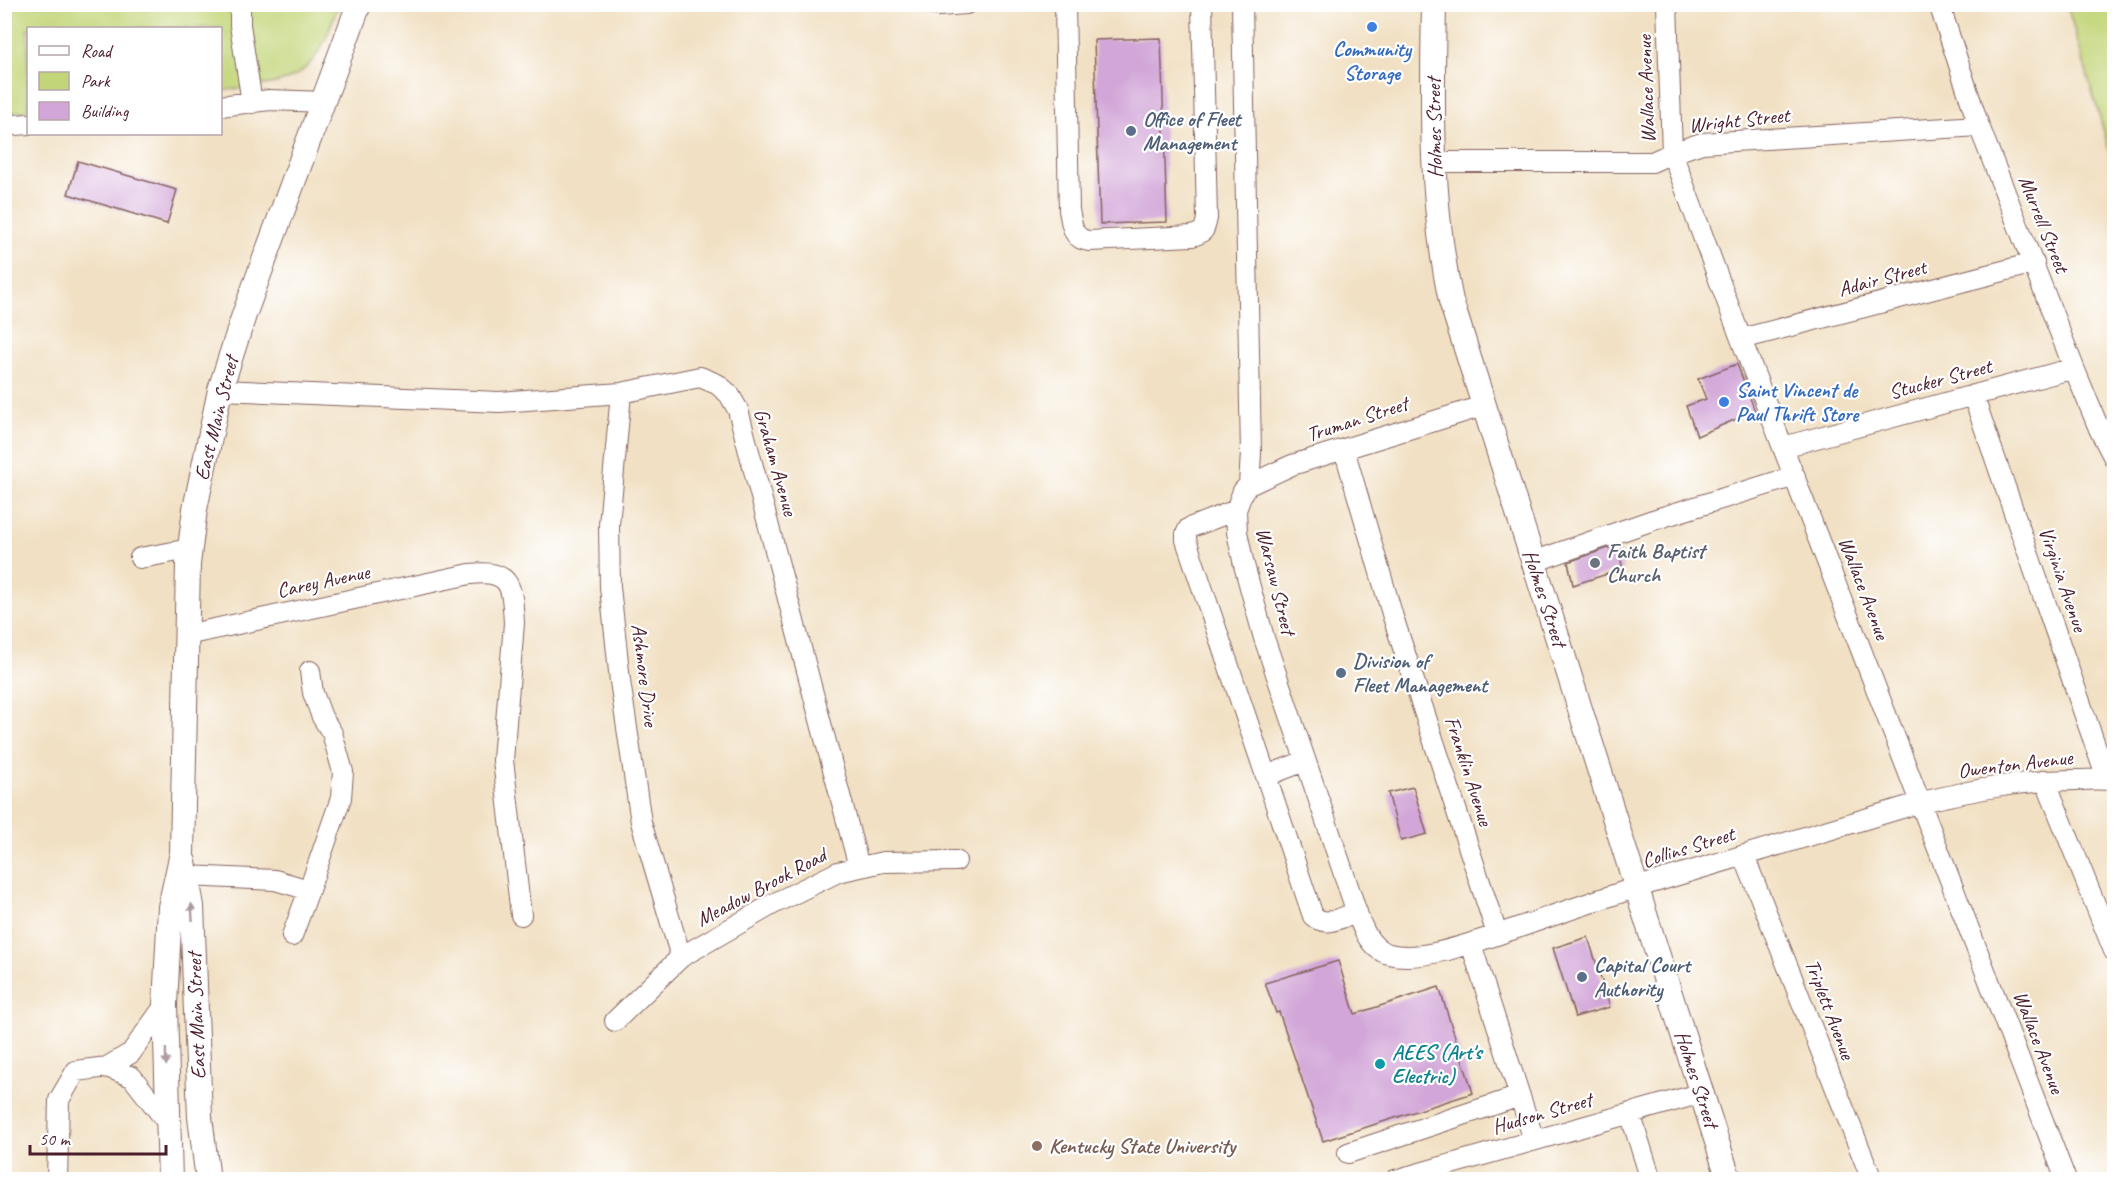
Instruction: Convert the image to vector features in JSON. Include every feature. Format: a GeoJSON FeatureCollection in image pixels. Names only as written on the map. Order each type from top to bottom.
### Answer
{"type":"FeatureCollection","features":[{"type":"Feature","properties":{"kind":"main road","name":"East Main Street"},"geometry":{"type":"LineString","coordinates":[[170,1179],[165,1005],[170,907],[182,852],[186,635],[190,549],[195,509],[220,390],[244,315],[359,4]]}},
{"type":"Feature","properties":{"kind":"main road","name":"Holmes Street"},"geometry":{"type":"LineString","coordinates":[[1434,4],[1436,201],[1444,268],[1459,328],[1729,1179]]}},
{"type":"Feature","properties":{"kind":"main road","name":"East Main Street"},"geometry":{"type":"LineString","coordinates":[[182,852],[192,906],[200,1117],[208,1179]]}},
{"type":"Feature","properties":{"kind":"street"},"geometry":{"type":"LineString","coordinates":[[240,4],[240,25],[252,103]]}},
{"type":"Feature","properties":{"kind":"street"},"geometry":{"type":"LineString","coordinates":[[938,6],[966,4]]}},
{"type":"Feature","properties":{"kind":"street"},"geometry":{"type":"LineString","coordinates":[[1065,4],[1069,210],[1073,230],[1082,240],[1089,241],[1192,236],[1201,234],[1206,229],[1202,4]]}},
{"type":"Feature","properties":{"kind":"street","name":"Warsaw Street"},"geometry":{"type":"LineString","coordinates":[[1242,4],[1251,453],[1249,485],[1243,491],[1236,510],[1237,532],[1246,576],[1264,638],[1365,934],[1375,946],[1387,954],[1422,955],[1470,944]]}},
{"type":"Feature","properties":{"kind":"street","name":"Wallace Avenue"},"geometry":{"type":"LineString","coordinates":[[1667,4],[1672,153],[1741,339],[2066,1179]]}},
{"type":"Feature","properties":{"kind":"street","name":"Murrell Street"},"geometry":{"type":"LineString","coordinates":[[1939,4],[1980,126],[2074,368],[2100,431],[2115,458]]}},
{"type":"Feature","properties":{"kind":"street"},"geometry":{"type":"LineString","coordinates":[[222,106],[270,100],[324,102]]}},
{"type":"Feature","properties":{"kind":"street"},"geometry":{"type":"LineString","coordinates":[[4,126],[27,124]]}},
{"type":"Feature","properties":{"kind":"street","name":"Wright Street"},"geometry":{"type":"LineString","coordinates":[[1434,162],[1652,162],[1702,143],[1980,126]]}},
{"type":"Feature","properties":{"kind":"street","name":"Adair Street"},"geometry":{"type":"LineString","coordinates":[[1741,339],[2034,263]]}},
{"type":"Feature","properties":{"kind":"street","name":"Stucker Street"},"geometry":{"type":"LineString","coordinates":[[1783,447],[2074,368]]}},
{"type":"Feature","properties":{"kind":"street","name":"Graham Avenue"},"geometry":{"type":"LineString","coordinates":[[220,390],[499,402],[621,393],[700,377],[717,384],[729,394],[738,410],[859,867]]}},
{"type":"Feature","properties":{"kind":"street","name":"Ashmore Drive"},"geometry":{"type":"LineString","coordinates":[[621,393],[609,525],[610,587],[620,681],[641,822],[681,957]]}},
{"type":"Feature","properties":{"kind":"street","name":"Virginia Avenue"},"geometry":{"type":"LineString","coordinates":[[1973,395],[2111,780]]}},
{"type":"Feature","properties":{"kind":"street","name":"Truman Street"},"geometry":{"type":"LineString","coordinates":[[1249,485],[1292,465],[1483,406]]}},
{"type":"Feature","properties":{"kind":"street","name":"Franklin Avenue"},"geometry":{"type":"LineString","coordinates":[[1344,449],[1393,617],[1497,934]]}},
{"type":"Feature","properties":{"kind":"street"},"geometry":{"type":"LineString","coordinates":[[1533,562],[1653,520],[1795,476]]}},
{"type":"Feature","properties":{"kind":"street"},"geometry":{"type":"LineString","coordinates":[[1236,510],[1189,528],[1186,540],[1312,916],[1326,923],[1357,912]]}},
{"type":"Feature","properties":{"kind":"street"},"geometry":{"type":"LineString","coordinates":[[140,558],[190,549]]}},
{"type":"Feature","properties":{"kind":"street","name":"Carey Avenue"},"geometry":{"type":"LineString","coordinates":[[186,635],[470,574],[488,572],[500,576],[509,589],[513,604],[514,623],[503,760],[521,915]]}},
{"type":"Feature","properties":{"kind":"street"},"geometry":{"type":"LineString","coordinates":[[292,936],[341,798],[343,772],[332,733],[322,717],[313,693],[310,671]]}},
{"type":"Feature","properties":{"kind":"street"},"geometry":{"type":"LineString","coordinates":[[1266,776],[1305,761]]}},
{"type":"Feature","properties":{"kind":"street"},"geometry":{"type":"LineString","coordinates":[[2045,780],[2115,951]]}},
{"type":"Feature","properties":{"kind":"street","name":"Owenton Avenue"},"geometry":{"type":"LineString","coordinates":[[1922,802],[1994,786],[2045,780],[2111,780]]}},
{"type":"Feature","properties":{"kind":"street","name":"Collins Street"},"geometry":{"type":"LineString","coordinates":[[1470,944],[1636,888],[1922,802]]}},
{"type":"Feature","properties":{"kind":"street","name":"Triplett Avenue"},"geometry":{"type":"LineString","coordinates":[[1744,856],[1872,1179]]}},
{"type":"Feature","properties":{"kind":"street","name":"Meadow Brook Road"},"geometry":{"type":"LineString","coordinates":[[615,1021],[681,957],[773,904],[838,872],[883,862],[956,861]]}},
{"type":"Feature","properties":{"kind":"street"},"geometry":{"type":"LineString","coordinates":[[187,876],[275,880],[309,890]]}},
{"type":"Feature","properties":{"kind":"street"},"geometry":{"type":"LineString","coordinates":[[1470,944],[1534,1140]]}},
{"type":"Feature","properties":{"kind":"street"},"geometry":{"type":"LineString","coordinates":[[57,1179],[59,1100],[76,1071],[107,1067],[131,1053],[165,1005]]}},
{"type":"Feature","properties":{"kind":"street"},"geometry":{"type":"LineString","coordinates":[[107,1067],[132,1077],[167,1122]]}},
{"type":"Feature","properties":{"kind":"street","name":"Hudson Street"},"geometry":{"type":"LineString","coordinates":[[1395,1179],[1702,1093]]}},
{"type":"Feature","properties":{"kind":"street"},"geometry":{"type":"LineString","coordinates":[[1348,1153],[1520,1096]]}},
{"type":"Feature","properties":{"kind":"street"},"geometry":{"type":"LineString","coordinates":[[1630,1113],[1652,1179]]}},
{"type":"Feature","properties":{"kind":"green space"},"geometry":{"type":"Polygon","coordinates":[[[4,5],[338,5],[320,49],[314,59],[297,75],[271,84],[222,91],[222,27],[27,27],[27,111],[5,113],[4,5]]]}},
{"type":"Feature","properties":{"kind":"green space"},"geometry":{"type":"Polygon","coordinates":[[[2067,5],[2114,5],[2114,166],[2067,5]]]}},
{"type":"Feature","properties":{"kind":"building","name":"Office of Fleet Management"},"geometry":{"type":"Polygon","coordinates":[[[1161,38],[1167,222],[1100,224],[1094,40],[1161,38]]]}},
{"type":"Feature","properties":{"kind":"building"},"geometry":{"type":"Polygon","coordinates":[[[78,161],[177,190],[167,224],[68,194],[78,161]]]}},
{"type":"Feature","properties":{"kind":"building","name":"Saint Vincent de Paul Thrift Store"},"geometry":{"type":"Polygon","coordinates":[[[1737,364],[1755,411],[1697,436],[1686,406],[1706,399],[1698,379],[1737,364]]]}},
{"type":"Feature","properties":{"kind":"building","name":"Faith Baptist Church"},"geometry":{"type":"Polygon","coordinates":[[[1617,545],[1623,569],[1573,585],[1568,562],[1617,545]]]}},
{"type":"Feature","properties":{"kind":"building"},"geometry":{"type":"Polygon","coordinates":[[[1413,787],[1427,834],[1401,841],[1388,793],[1413,787]]]}},
{"type":"Feature","properties":{"kind":"building","name":"Capital Court Authority"},"geometry":{"type":"Polygon","coordinates":[[[1588,937],[1610,1007],[1575,1017],[1553,948],[1588,937]]]}},
{"type":"Feature","properties":{"kind":"building","name":"AEES (Art's Electric)"},"geometry":{"type":"Polygon","coordinates":[[[1338,961],[1355,1014],[1439,987],[1473,1093],[1323,1141],[1279,1012],[1276,1013],[1265,983],[1338,961]]]}},
{"type":"Feature","properties":{"kind":"place","name":"Community Storage"},"geometry":{"type":"Point","coordinates":[1372,27]}},
{"type":"Feature","properties":{"kind":"place","name":"Office of Fleet Management"},"geometry":{"type":"Point","coordinates":[1131,131]}},
{"type":"Feature","properties":{"kind":"place","name":"Saint Vincent de Paul Thrift Store"},"geometry":{"type":"Point","coordinates":[1724,402]}},
{"type":"Feature","properties":{"kind":"place","name":"Faith Baptist Church"},"geometry":{"type":"Point","coordinates":[1595,563]}},
{"type":"Feature","properties":{"kind":"place","name":"Division of Fleet Management"},"geometry":{"type":"Point","coordinates":[1341,673]}},
{"type":"Feature","properties":{"kind":"place","name":"Capital Court Authority"},"geometry":{"type":"Point","coordinates":[1582,977]}},
{"type":"Feature","properties":{"kind":"place","name":"AEES (Art's Electric)"},"geometry":{"type":"Point","coordinates":[1380,1064]}},
{"type":"Feature","properties":{"kind":"place","name":"Kentucky State University"},"geometry":{"type":"Point","coordinates":[1037,1146]}}]}
